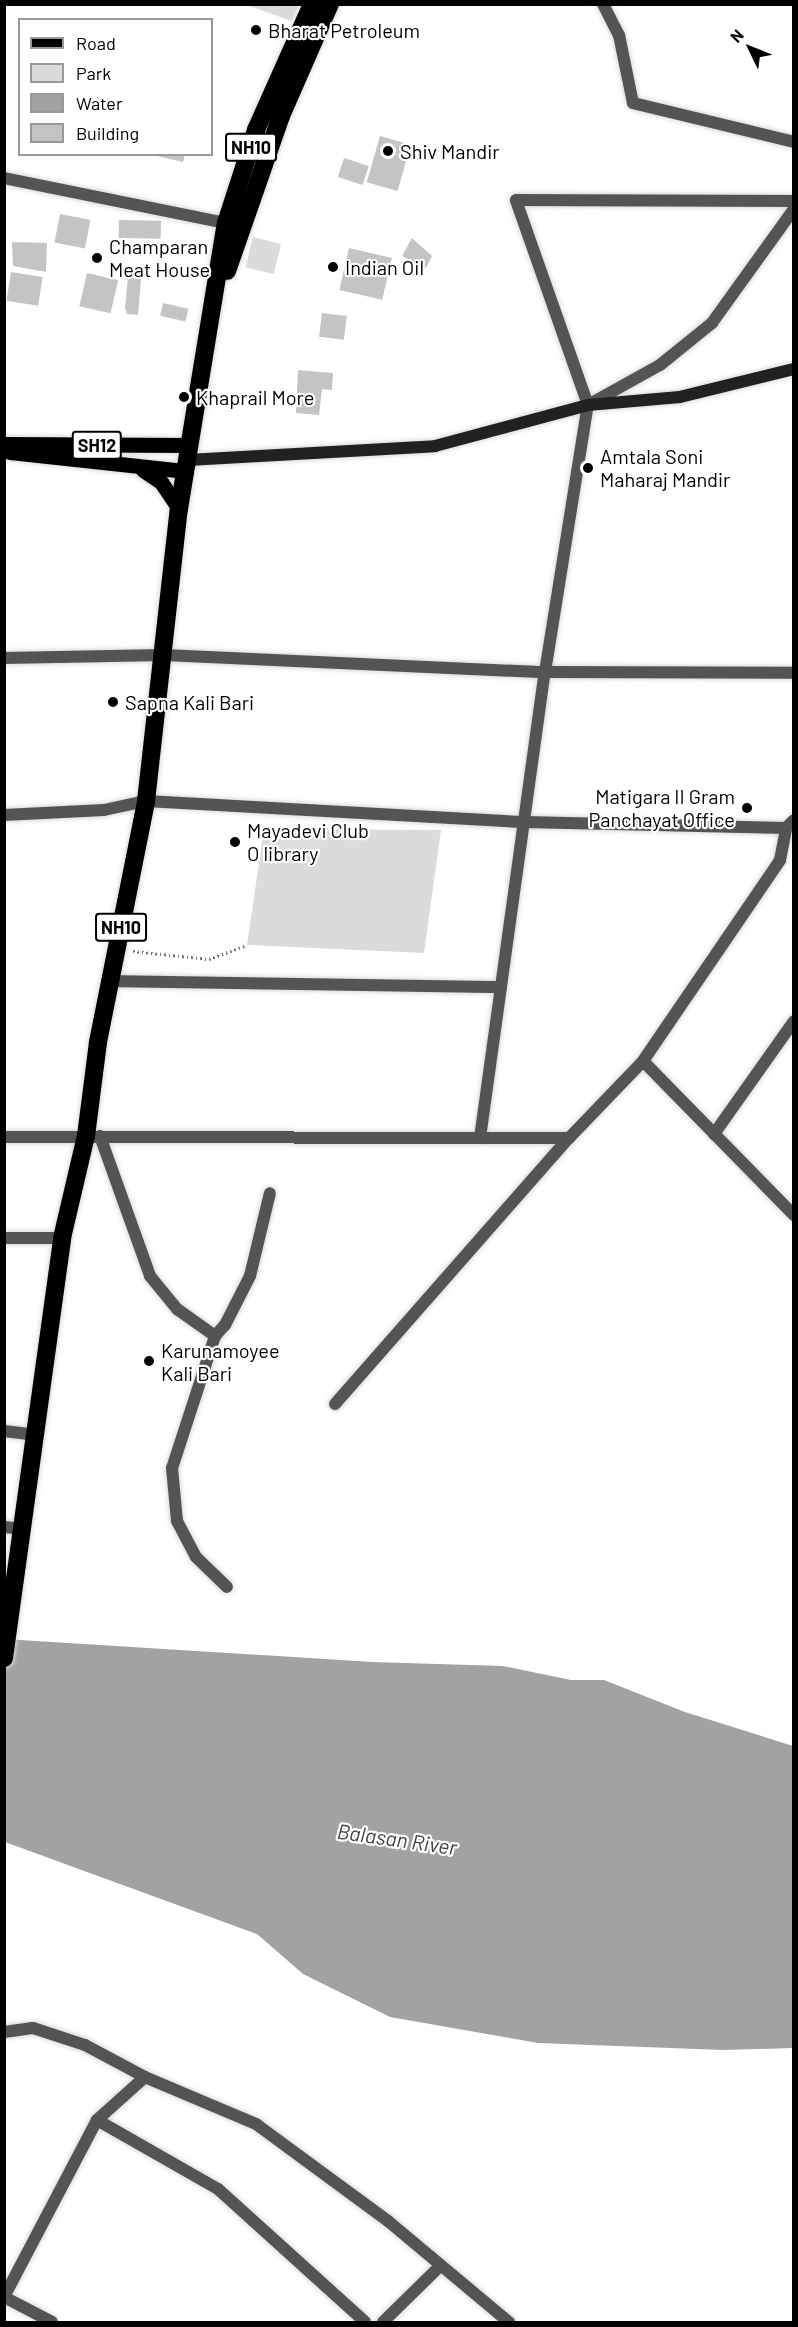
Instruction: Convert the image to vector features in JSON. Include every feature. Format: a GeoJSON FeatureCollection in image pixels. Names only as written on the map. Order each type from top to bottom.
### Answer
{"type":"FeatureCollection","features":[{"type":"Feature","properties":{"kind":"highway","name":"NH10"},"geometry":{"type":"LineString","coordinates":[[4,1658],[24,1529],[62,1238],[93,1136],[111,981],[146,801],[165,655],[179,509],[226,223],[256,130],[312,4]]}},
{"type":"Feature","properties":{"kind":"highway"},"geometry":{"type":"LineString","coordinates":[[215,298],[281,116],[330,4]]}},
{"type":"Feature","properties":{"kind":"main road","name":"SH12"},"geometry":{"type":"LineString","coordinates":[[4,444],[188,459]]}},
{"type":"Feature","properties":{"kind":"main road","name":"SH12"},"geometry":{"type":"LineString","coordinates":[[4,451],[141,469],[188,459]]}},
{"type":"Feature","properties":{"kind":"main road"},"geometry":{"type":"LineString","coordinates":[[141,469],[161,482],[179,509]]}},
{"type":"Feature","properties":{"kind":"street"},"geometry":{"type":"LineString","coordinates":[[603,4],[619,35],[633,102],[794,142]]}},
{"type":"Feature","properties":{"kind":"street"},"geometry":{"type":"LineString","coordinates":[[4,178],[226,223]]}},
{"type":"Feature","properties":{"kind":"street"},"geometry":{"type":"LineString","coordinates":[[480,1138],[545,672],[588,405],[516,200],[794,201]]}},
{"type":"Feature","properties":{"kind":"street"},"geometry":{"type":"LineString","coordinates":[[588,405],[660,365],[705,330],[794,209]]}},
{"type":"Feature","properties":{"kind":"street"},"geometry":{"type":"LineString","coordinates":[[188,459],[435,446],[588,405],[680,397],[794,369]]}},
{"type":"Feature","properties":{"kind":"street"},"geometry":{"type":"LineString","coordinates":[[4,658],[165,655],[545,672],[794,673]]}},
{"type":"Feature","properties":{"kind":"street"},"geometry":{"type":"LineString","coordinates":[[4,815],[104,810],[146,801],[524,822],[790,824],[780,860],[643,1061],[569,1138],[335,1404]]}},
{"type":"Feature","properties":{"kind":"street"},"geometry":{"type":"LineString","coordinates":[[111,981],[501,987]]}},
{"type":"Feature","properties":{"kind":"street"},"geometry":{"type":"LineString","coordinates":[[714,1134],[794,1021]]}},
{"type":"Feature","properties":{"kind":"street"},"geometry":{"type":"LineString","coordinates":[[643,1061],[794,1215]]}},
{"type":"Feature","properties":{"kind":"street"},"geometry":{"type":"LineString","coordinates":[[93,1136],[150,1276],[177,1309],[215,1336]]}},
{"type":"Feature","properties":{"kind":"street"},"geometry":{"type":"LineString","coordinates":[[4,1137],[569,1138]]}},
{"type":"Feature","properties":{"kind":"street"},"geometry":{"type":"LineString","coordinates":[[227,1587],[196,1557],[177,1521],[172,1468],[215,1336],[225,1325],[250,1276],[270,1193]]}},
{"type":"Feature","properties":{"kind":"street"},"geometry":{"type":"LineString","coordinates":[[4,1238],[62,1238]]}},
{"type":"Feature","properties":{"kind":"street"},"geometry":{"type":"LineString","coordinates":[[4,1431],[35,1435]]}},
{"type":"Feature","properties":{"kind":"street"},"geometry":{"type":"LineString","coordinates":[[4,1527],[24,1529]]}},
{"type":"Feature","properties":{"kind":"street"},"geometry":{"type":"LineString","coordinates":[[4,2032],[33,2028],[85,2045],[146,2077],[256,2124],[304,2163],[388,2221],[509,2322]]}},
{"type":"Feature","properties":{"kind":"street"},"geometry":{"type":"LineString","coordinates":[[52,2322],[4,2297],[97,2121],[146,2077]]}},
{"type":"Feature","properties":{"kind":"street"},"geometry":{"type":"LineString","coordinates":[[97,2121],[218,2189],[365,2322]]}},
{"type":"Feature","properties":{"kind":"street"},"geometry":{"type":"LineString","coordinates":[[383,2322],[440,2266]]}},
{"type":"Feature","properties":{"kind":"path"},"geometry":{"type":"LineString","coordinates":[[117,949],[209,959],[247,945]]}},
{"type":"Feature","properties":{"kind":"green space"},"geometry":{"type":"Polygon","coordinates":[[[247,5],[299,5],[291,21],[247,5]]]}},
{"type":"Feature","properties":{"kind":"green space"},"geometry":{"type":"Polygon","coordinates":[[[253,237],[281,244],[274,274],[246,267],[253,237]]]}},
{"type":"Feature","properties":{"kind":"green space"},"geometry":{"type":"Polygon","coordinates":[[[264,829],[441,830],[424,953],[247,945],[264,829]]]}},
{"type":"Feature","properties":{"kind":"water","name":"Balasan River"},"geometry":{"type":"Polygon","coordinates":[[[4,1639],[373,1662],[503,1666],[571,1680],[604,1680],[685,1712],[793,1746],[793,2048],[723,2050],[538,2043],[390,2017],[303,1974],[257,1934],[5,1842],[4,1639]]]}},
{"type":"Feature","properties":{"kind":"building"},"geometry":{"type":"Polygon","coordinates":[[[380,136],[411,145],[398,191],[367,182],[380,136]]]}},
{"type":"Feature","properties":{"kind":"building"},"geometry":{"type":"Polygon","coordinates":[[[157,156],[184,156],[183,162],[157,156]]]}},
{"type":"Feature","properties":{"kind":"building"},"geometry":{"type":"Polygon","coordinates":[[[344,158],[369,166],[363,185],[338,177],[344,158]]]}},
{"type":"Feature","properties":{"kind":"building"},"geometry":{"type":"Polygon","coordinates":[[[60,214],[90,220],[85,248],[54,242],[60,214]]]}},
{"type":"Feature","properties":{"kind":"building"},"geometry":{"type":"Polygon","coordinates":[[[119,220],[161,221],[161,239],[119,238],[119,220]]]}},
{"type":"Feature","properties":{"kind":"building"},"geometry":{"type":"Polygon","coordinates":[[[412,238],[432,256],[426,268],[402,256],[412,238]]]}},
{"type":"Feature","properties":{"kind":"building"},"geometry":{"type":"Polygon","coordinates":[[[12,242],[47,243],[46,272],[13,266],[12,242]]]}},
{"type":"Feature","properties":{"kind":"building"},"geometry":{"type":"Polygon","coordinates":[[[349,248],[392,258],[382,300],[339,290],[349,248]]]}},
{"type":"Feature","properties":{"kind":"building"},"geometry":{"type":"Polygon","coordinates":[[[11,272],[43,277],[38,306],[6,301],[11,272]]]}},
{"type":"Feature","properties":{"kind":"building"},"geometry":{"type":"Polygon","coordinates":[[[87,273],[118,280],[111,313],[79,306],[87,273]]]}},
{"type":"Feature","properties":{"kind":"building"},"geometry":{"type":"Polygon","coordinates":[[[128,277],[141,279],[138,315],[127,314],[125,308],[128,277]]]}},
{"type":"Feature","properties":{"kind":"building"},"geometry":{"type":"Polygon","coordinates":[[[163,303],[188,309],[185,322],[160,316],[163,303]]]}},
{"type":"Feature","properties":{"kind":"building"},"geometry":{"type":"Polygon","coordinates":[[[322,313],[347,316],[344,340],[319,337],[322,313]]]}},
{"type":"Feature","properties":{"kind":"building"},"geometry":{"type":"Polygon","coordinates":[[[298,370],[333,373],[332,390],[322,389],[319,415],[296,413],[298,370]]]}},
{"type":"Feature","properties":{"kind":"place","name":"Bharat Petroleum"},"geometry":{"type":"Point","coordinates":[256,30]}},
{"type":"Feature","properties":{"kind":"place","name":"Shiv Mandir"},"geometry":{"type":"Point","coordinates":[388,151]}},
{"type":"Feature","properties":{"kind":"place","name":"Champaran Meat House"},"geometry":{"type":"Point","coordinates":[97,258]}},
{"type":"Feature","properties":{"kind":"place","name":"Indian Oil"},"geometry":{"type":"Point","coordinates":[333,267]}},
{"type":"Feature","properties":{"kind":"place","name":"Khaprail More"},"geometry":{"type":"Point","coordinates":[184,397]}},
{"type":"Feature","properties":{"kind":"place","name":"Amtala Soni Maharaj Mandir"},"geometry":{"type":"Point","coordinates":[588,468]}},
{"type":"Feature","properties":{"kind":"place","name":"Sapna Kali Bari"},"geometry":{"type":"Point","coordinates":[113,702]}},
{"type":"Feature","properties":{"kind":"place","name":"Matigara II Gram Panchayat Office"},"geometry":{"type":"Point","coordinates":[747,808]}},
{"type":"Feature","properties":{"kind":"place","name":"Mayadevi Club O library"},"geometry":{"type":"Point","coordinates":[235,842]}},
{"type":"Feature","properties":{"kind":"place","name":"Karunamoyee Kali Bari"},"geometry":{"type":"Point","coordinates":[149,1361]}}]}
